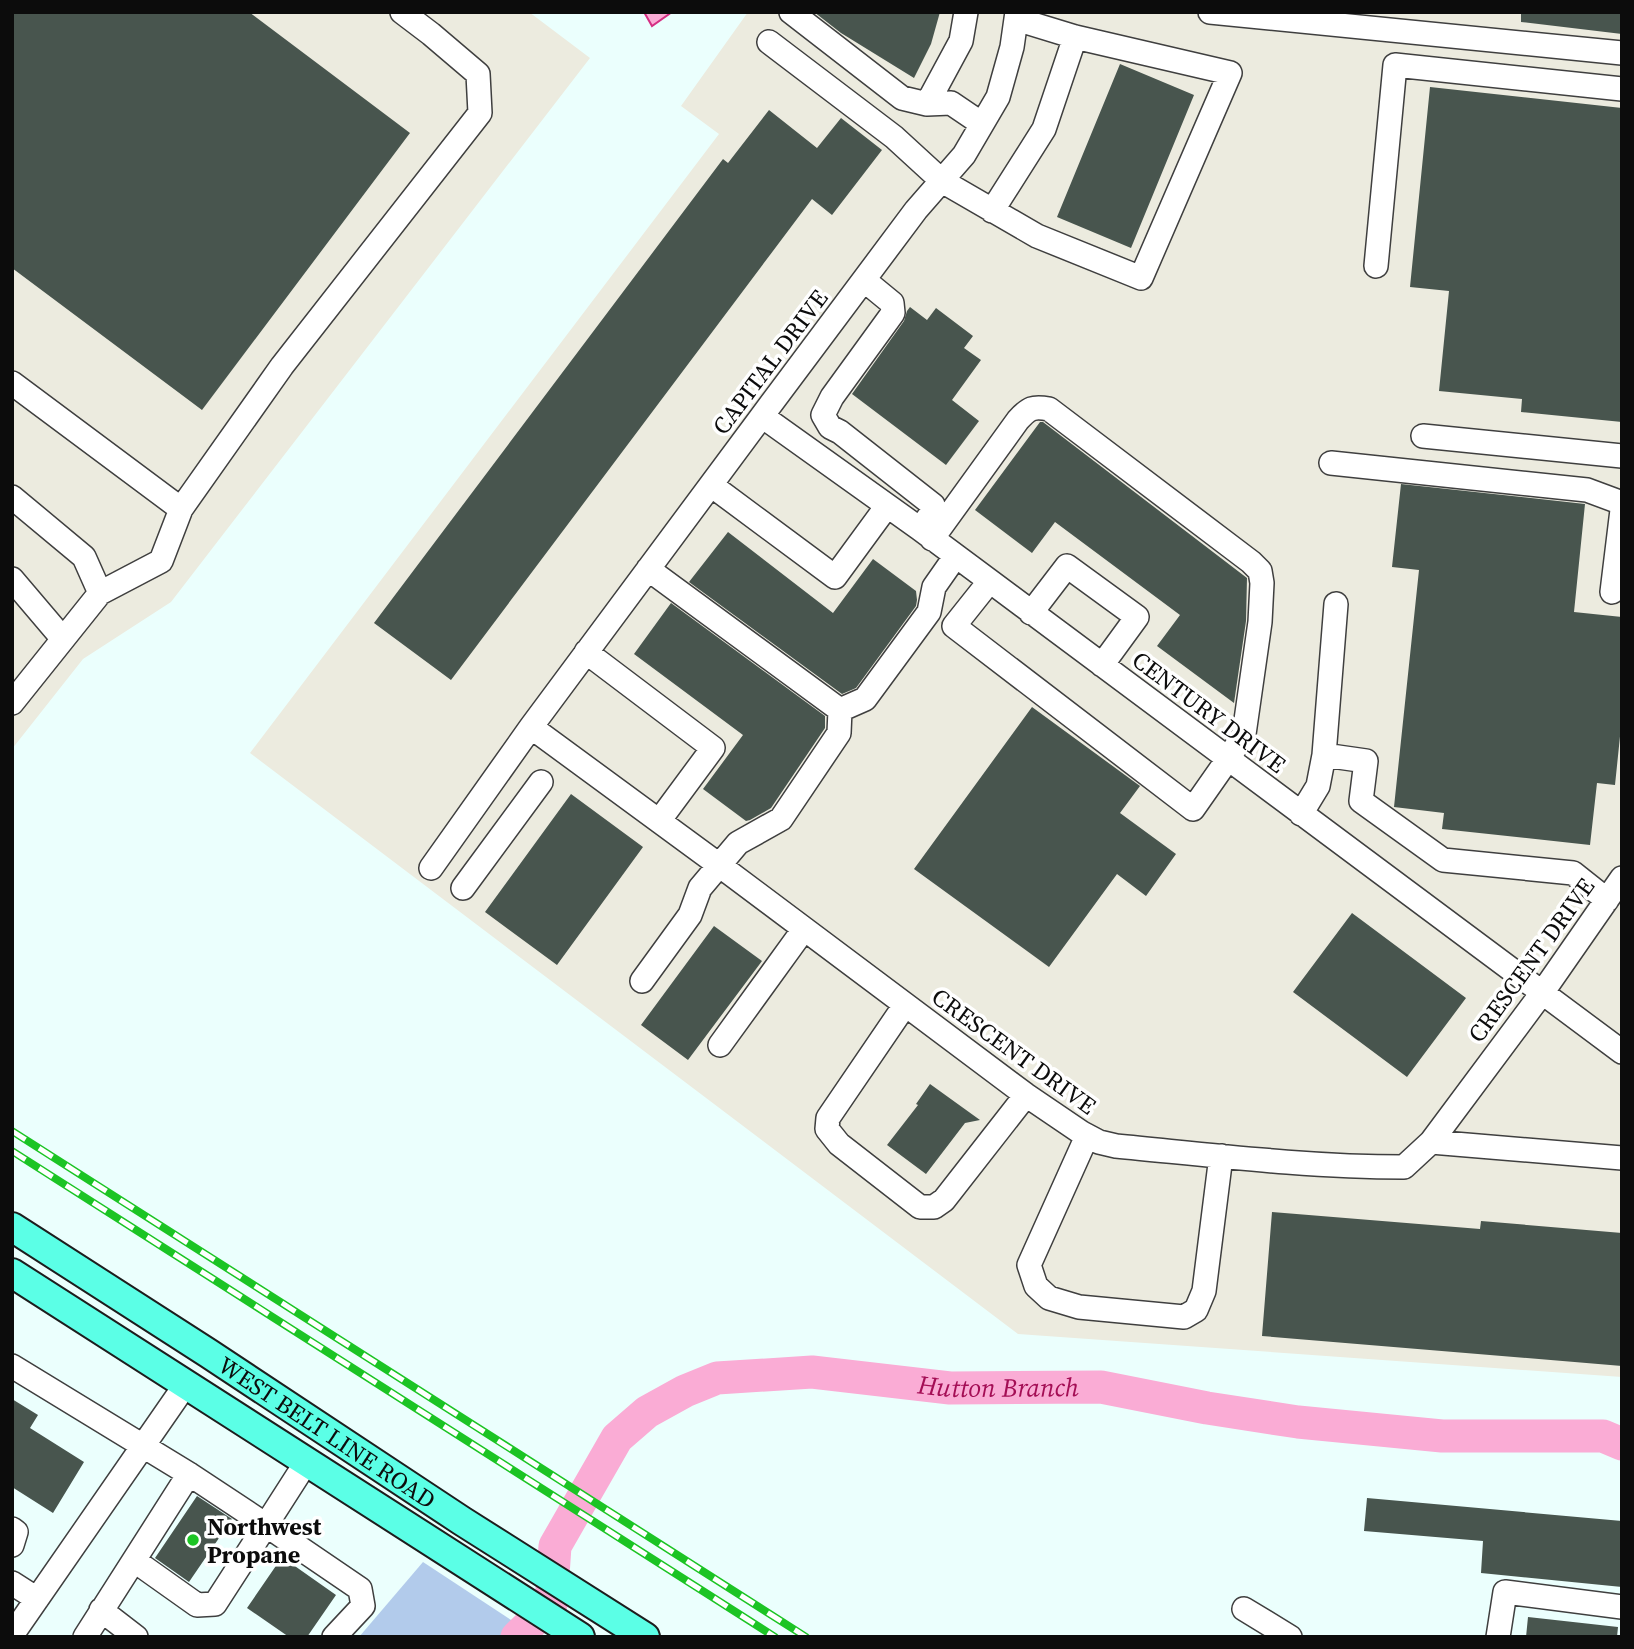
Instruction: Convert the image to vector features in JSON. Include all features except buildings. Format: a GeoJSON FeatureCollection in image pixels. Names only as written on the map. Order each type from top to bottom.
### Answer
{"type":"FeatureCollection","features":[{"type":"Feature","properties":{"kind":"main road","name":"WEST BELT LINE ROAD"},"geometry":{"type":"LineString","coordinates":[[12,1227],[462,1521],[644,1636]]}},
{"type":"Feature","properties":{"kind":"main road","name":"WEST BELT LINE ROAD"},"geometry":{"type":"LineString","coordinates":[[12,1273],[580,1637]]}},
{"type":"Feature","properties":{"kind":"main road"},"geometry":{"type":"LineString","coordinates":[[186,1384],[208,1353]]}},
{"type":"Feature","properties":{"kind":"street"},"geometry":{"type":"LineString","coordinates":[[12,703],[100,593],[161,561],[181,509],[282,366],[480,113],[478,74],[402,12]]}},
{"type":"Feature","properties":{"kind":"street"},"geometry":{"type":"LineString","coordinates":[[790,12],[902,98],[927,104],[951,103],[982,124]]}},
{"type":"Feature","properties":{"kind":"street"},"geometry":{"type":"LineString","coordinates":[[927,104],[961,41],[966,12]]}},
{"type":"Feature","properties":{"kind":"street"},"geometry":{"type":"LineString","coordinates":[[1210,12],[1368,20],[1622,53]]}},
{"type":"Feature","properties":{"kind":"street"},"geometry":{"type":"LineString","coordinates":[[769,42],[894,137],[942,181],[1037,236],[1141,278],[1230,73],[1075,37],[1016,16]]}},
{"type":"Feature","properties":{"kind":"street","name":"CAPITAL DRIVE"},"geometry":{"type":"LineString","coordinates":[[431,868],[531,727],[762,416],[916,210],[964,155],[998,97],[1012,47],[1016,16]]}},
{"type":"Feature","properties":{"kind":"street"},"geometry":{"type":"LineString","coordinates":[[992,211],[1044,129],[1075,37]]}},
{"type":"Feature","properties":{"kind":"street"},"geometry":{"type":"LineString","coordinates":[[1376,266],[1395,65],[1622,89]]}},
{"type":"Feature","properties":{"kind":"street"},"geometry":{"type":"LineString","coordinates":[[864,280],[892,303],[892,313],[832,397],[823,415],[830,427],[933,505],[926,534]]}},
{"type":"Feature","properties":{"kind":"street"},"geometry":{"type":"LineString","coordinates":[[12,383],[181,509]]}},
{"type":"Feature","properties":{"kind":"street"},"geometry":{"type":"LineString","coordinates":[[926,534],[1026,412],[1037,406],[1049,409],[1236,549],[1260,571],[1260,622],[1244,734],[1193,809],[954,626],[989,582]]}},
{"type":"Feature","properties":{"kind":"street","name":"CENTURY DRIVE"},"geometry":{"type":"LineString","coordinates":[[762,416],[926,534],[1622,1052]]}},
{"type":"Feature","properties":{"kind":"street"},"geometry":{"type":"LineString","coordinates":[[804,446],[815,432],[830,427]]}},
{"type":"Feature","properties":{"kind":"street"},"geometry":{"type":"LineString","coordinates":[[1423,436],[1622,456]]}},
{"type":"Feature","properties":{"kind":"street"},"geometry":{"type":"LineString","coordinates":[[1331,463],[1587,490],[1622,503]]}},
{"type":"Feature","properties":{"kind":"street"},"geometry":{"type":"LineString","coordinates":[[711,485],[835,577],[887,506]]}},
{"type":"Feature","properties":{"kind":"street"},"geometry":{"type":"LineString","coordinates":[[12,497],[84,557],[100,593]]}},
{"type":"Feature","properties":{"kind":"street"},"geometry":{"type":"LineString","coordinates":[[1612,592],[1622,510]]}},
{"type":"Feature","properties":{"kind":"street"},"geometry":{"type":"LineString","coordinates":[[840,710],[865,699],[929,612],[934,587],[956,557]]}},
{"type":"Feature","properties":{"kind":"street"},"geometry":{"type":"LineString","coordinates":[[1031,613],[1068,566],[1137,617],[1102,665]]}},
{"type":"Feature","properties":{"kind":"street"},"geometry":{"type":"LineString","coordinates":[[648,569],[840,710]]}},
{"type":"Feature","properties":{"kind":"street"},"geometry":{"type":"LineString","coordinates":[[12,579],[63,639]]}},
{"type":"Feature","properties":{"kind":"street"},"geometry":{"type":"LineString","coordinates":[[1301,814],[1318,786],[1324,755],[1336,604]]}},
{"type":"Feature","properties":{"kind":"street"},"geometry":{"type":"LineString","coordinates":[[586,652],[713,748],[659,821]]}},
{"type":"Feature","properties":{"kind":"street"},"geometry":{"type":"LineString","coordinates":[[642,982],[690,915],[700,888],[719,865],[738,843],[781,819],[839,733],[840,710]]}},
{"type":"Feature","properties":{"kind":"street","name":"CRESCENT DRIVE"},"geometry":{"type":"LineString","coordinates":[[531,727],[1026,1095],[1087,1136],[1116,1146],[1222,1156],[1404,1167],[1431,1142],[1542,993],[1622,878]]}},
{"type":"Feature","properties":{"kind":"street"},"geometry":{"type":"LineString","coordinates":[[1324,755],[1366,761],[1361,801],[1443,860],[1573,873],[1607,900]]}},
{"type":"Feature","properties":{"kind":"street"},"geometry":{"type":"LineString","coordinates":[[463,888],[541,782]]}},
{"type":"Feature","properties":{"kind":"street"},"geometry":{"type":"LineString","coordinates":[[477,803],[508,828]]}},
{"type":"Feature","properties":{"kind":"street"},"geometry":{"type":"LineString","coordinates":[[720,1045],[804,929]]}},
{"type":"Feature","properties":{"kind":"street"},"geometry":{"type":"LineString","coordinates":[[905,1004],[828,1118],[827,1129],[839,1144],[920,1206],[934,1207],[944,1200],[1026,1095]]}},
{"type":"Feature","properties":{"kind":"street"},"geometry":{"type":"LineString","coordinates":[[1087,1136],[1029,1265],[1037,1286],[1049,1298],[1079,1307],[1184,1317],[1196,1310],[1204,1291],[1222,1156]]}},
{"type":"Feature","properties":{"kind":"street"},"geometry":{"type":"LineString","coordinates":[[1431,1142],[1622,1158]]}},
{"type":"Feature","properties":{"kind":"street"},"geometry":{"type":"LineString","coordinates":[[12,1366],[189,1474],[360,1589],[363,1606],[334,1637]]}},
{"type":"Feature","properties":{"kind":"street"},"geometry":{"type":"LineString","coordinates":[[12,1635],[186,1384]]}},
{"type":"Feature","properties":{"kind":"street"},"geometry":{"type":"LineString","coordinates":[[135,1561],[197,1605],[215,1604],[307,1461]]}},
{"type":"Feature","properties":{"kind":"street"},"geometry":{"type":"LineString","coordinates":[[85,1637],[189,1474]]}},
{"type":"Feature","properties":{"kind":"street"},"geometry":{"type":"LineString","coordinates":[[12,1529],[16,1532],[12,1545]]}},
{"type":"Feature","properties":{"kind":"street"},"geometry":{"type":"LineString","coordinates":[[12,1583],[37,1599]]}},
{"type":"Feature","properties":{"kind":"street"},"geometry":{"type":"LineString","coordinates":[[1498,1637],[1505,1592],[1622,1607]]}},
{"type":"Feature","properties":{"kind":"street"},"geometry":{"type":"LineString","coordinates":[[1244,1609],[1290,1637]]}},
{"type":"Feature","properties":{"kind":"street"},"geometry":{"type":"LineString","coordinates":[[101,1611],[136,1637]]}},
{"type":"Feature","properties":{"kind":"shaded area"},"geometry":{"type":"Polygon","coordinates":[[[12,12],[529,12],[590,58],[171,602],[83,659],[12,749],[12,12]]]}},
{"type":"Feature","properties":{"kind":"shaded area"},"geometry":{"type":"Polygon","coordinates":[[[644,12],[672,12],[652,26],[644,12]]]}},
{"type":"Feature","properties":{"kind":"shaded area"},"geometry":{"type":"Polygon","coordinates":[[[748,12],[1622,12],[1622,1377],[1018,1334],[250,753],[719,134],[681,106],[748,12]]]}},
{"type":"Feature","properties":{"kind":"shaded area"},"geometry":{"type":"Polygon","coordinates":[[[423,1562],[537,1637],[359,1637],[423,1562]]]}},
{"type":"Feature","properties":{"kind":"waterway","name":"Hutton Branch"},"geometry":{"type":"LineString","coordinates":[[517,1637],[551,1604],[555,1546],[617,1438],[647,1412],[685,1391],[717,1378],[812,1372],[950,1388],[1101,1387],[1207,1408],[1298,1422],[1442,1436],[1603,1436],[1622,1444]]}},
{"type":"Feature","properties":{"kind":"railway"},"geometry":{"type":"LineString","coordinates":[[12,1131],[806,1637]]}},
{"type":"Feature","properties":{"kind":"railway"},"geometry":{"type":"LineString","coordinates":[[12,1151],[775,1637]]}},
{"type":"Feature","properties":{"kind":"place","name":"Northwest Propane"},"geometry":{"type":"Point","coordinates":[193,1540]}}]}
